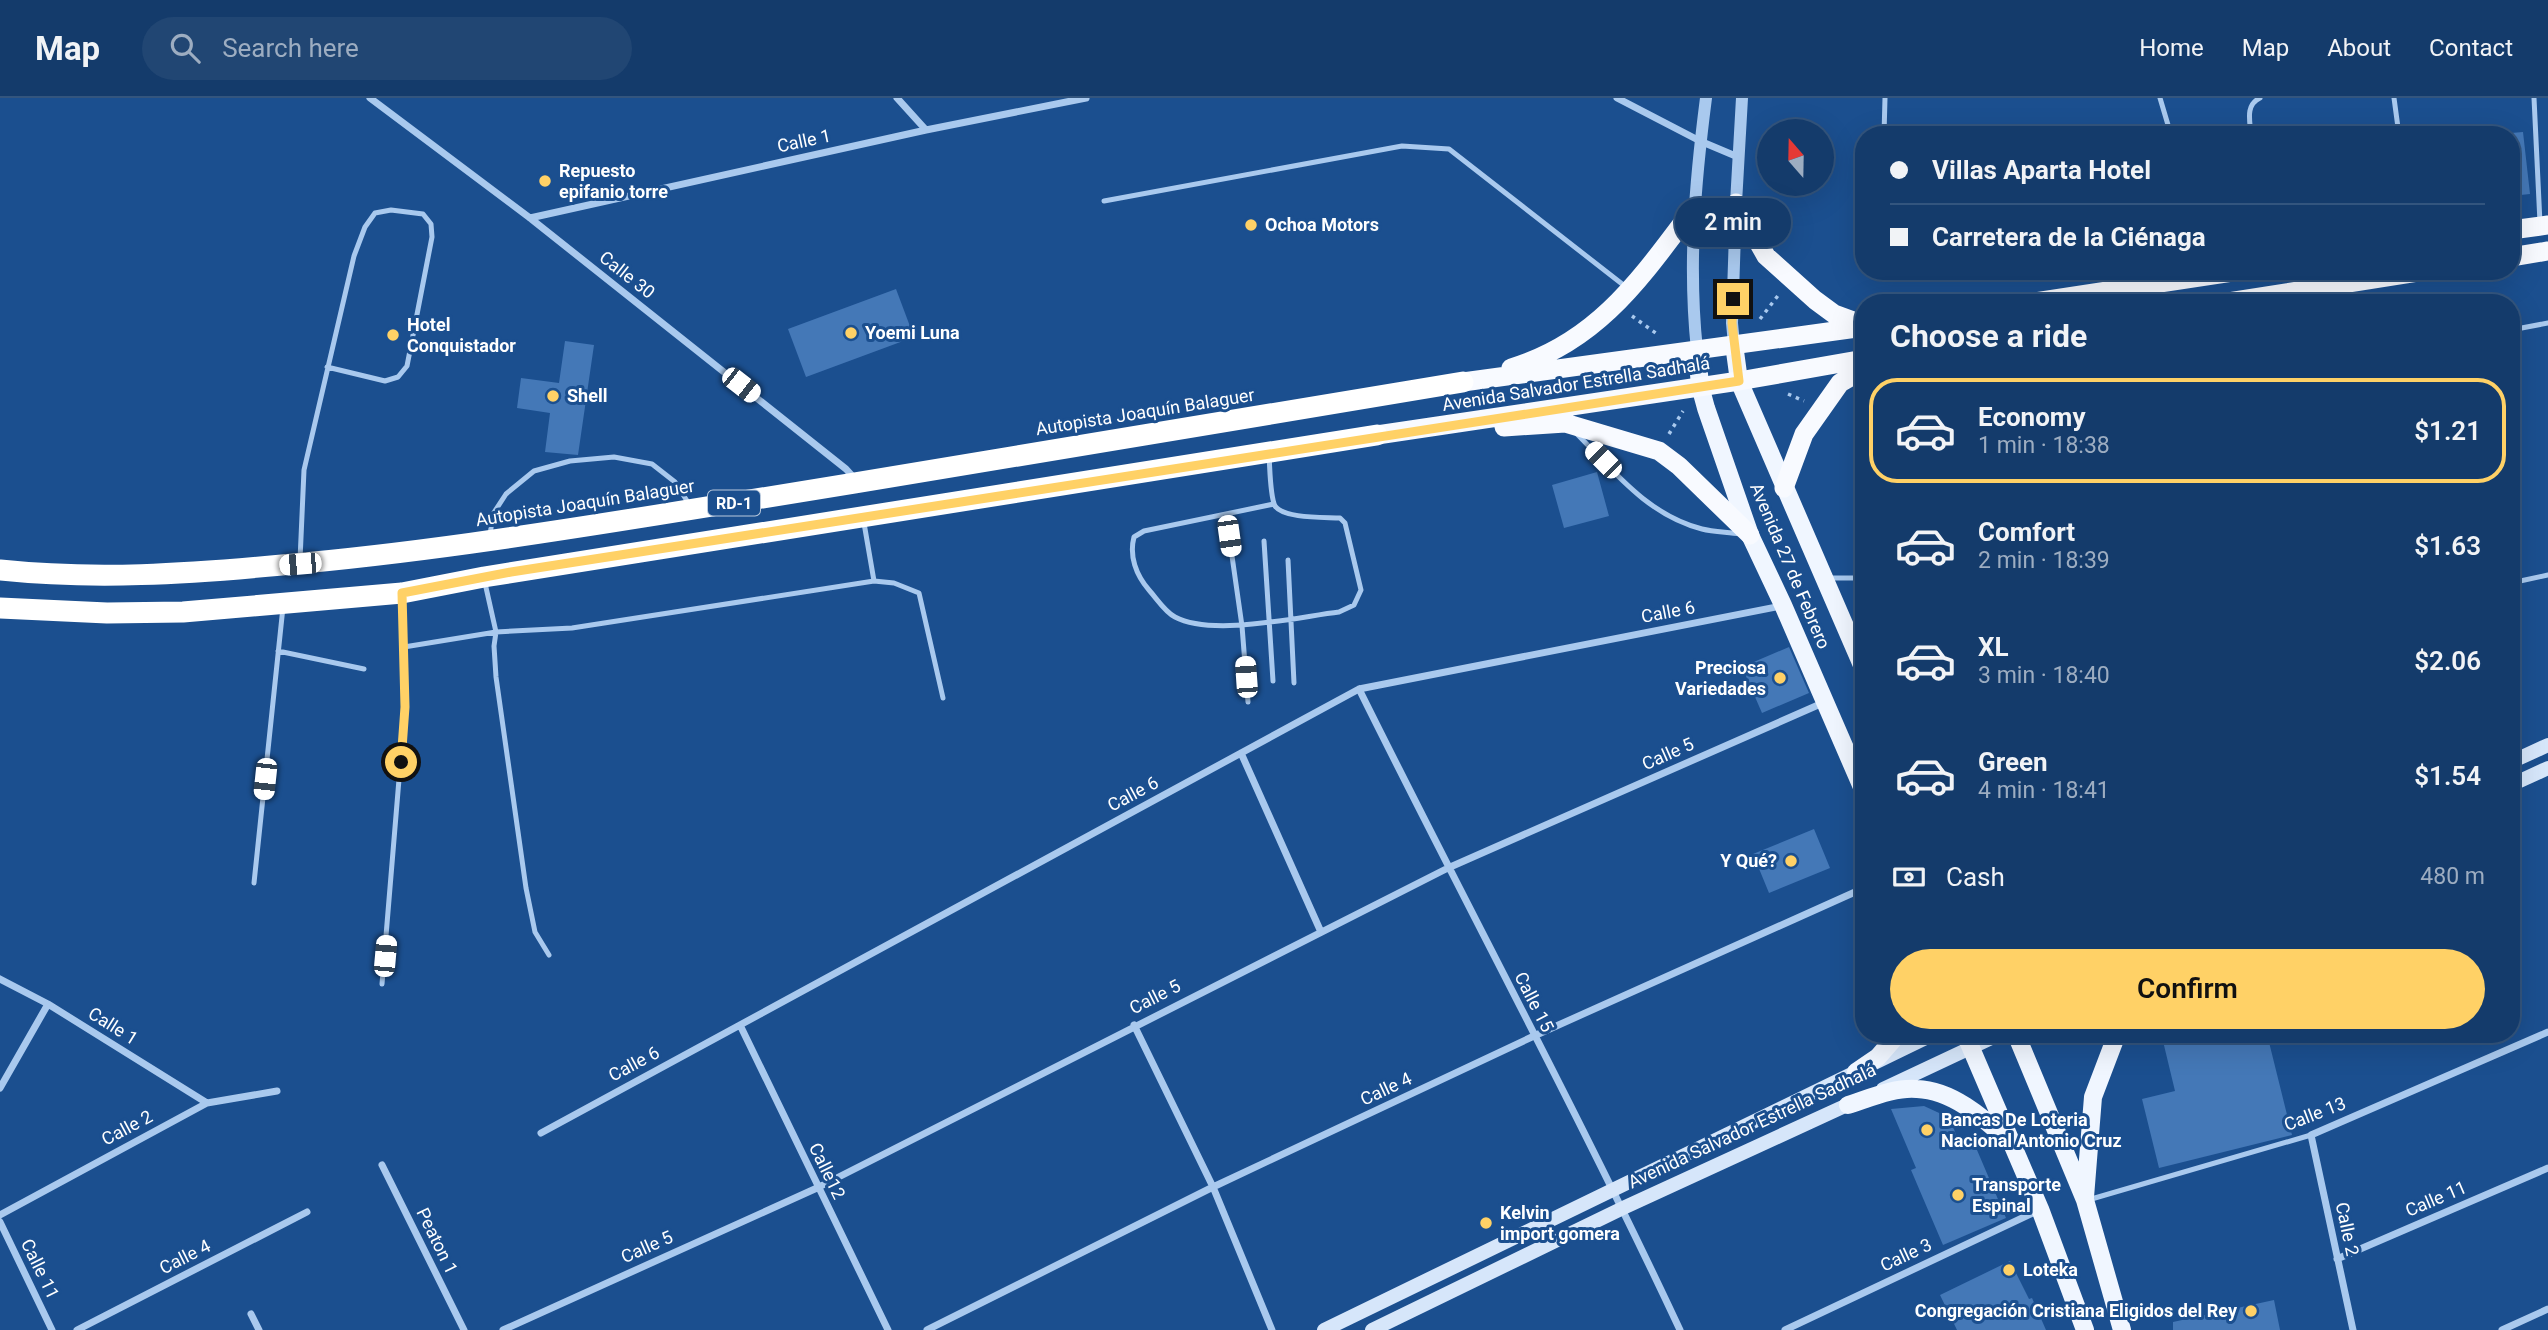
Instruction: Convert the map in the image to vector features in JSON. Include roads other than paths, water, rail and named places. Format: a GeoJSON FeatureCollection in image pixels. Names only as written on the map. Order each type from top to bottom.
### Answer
{"type":"FeatureCollection","features":[{"type":"Feature","properties":{"kind":"highway"},"geometry":{"type":"LineString","coordinates":[[1736,202],[1766,256],[1834,314],[1855,322]]}},
{"type":"Feature","properties":{"kind":"highway"},"geometry":{"type":"LineString","coordinates":[[1464,382],[1517,367],[1584,333],[1630,290],[1693,209]]}},
{"type":"Feature","properties":{"kind":"highway"},"geometry":{"type":"LineString","coordinates":[[2520,229],[2544,225]]}},
{"type":"Feature","properties":{"kind":"highway"},"geometry":{"type":"LineString","coordinates":[[2520,256],[2548,251]]}},
{"type":"Feature","properties":{"kind":"highway"},"geometry":{"type":"LineString","coordinates":[[2087,294],[2180,280]]}},
{"type":"Feature","properties":{"kind":"highway"},"geometry":{"type":"LineString","coordinates":[[2262,294],[2325,280]]}},
{"type":"Feature","properties":{"kind":"highway","name":"Avenida Salvador Estrella Sadhalá"},"geometry":{"type":"LineString","coordinates":[[1464,382],[1855,327]]}},
{"type":"Feature","properties":{"kind":"highway","name":"Avenida Salvador Estrella Sadhalá"},"geometry":{"type":"LineString","coordinates":[[1377,435],[1739,381],[1855,361]]}},
{"type":"Feature","properties":{"kind":"highway"},"geometry":{"type":"LineString","coordinates":[[1784,488],[1804,434],[1815,416],[1840,383],[1855,374]]}},
{"type":"Feature","properties":{"kind":"highway","name":"Autopista Joaquín Balaguer"},"geometry":{"type":"LineString","coordinates":[[0,570],[102,577],[176,575],[370,558],[489,542],[859,483],[1464,382]]}},
{"type":"Feature","properties":{"kind":"highway"},"geometry":{"type":"LineString","coordinates":[[1377,435],[1565,423],[1659,451],[1679,466],[1750,535]]}},
{"type":"Feature","properties":{"kind":"highway","name":"RD-1"},"geometry":{"type":"LineString","coordinates":[[0,608],[107,613],[183,612],[402,593],[484,577],[1377,435]]}},
{"type":"Feature","properties":{"kind":"main road","name":"Avenida 27 de Febrero"},"geometry":{"type":"LineString","coordinates":[[1734,344],[1739,381],[1855,649]]}},
{"type":"Feature","properties":{"kind":"main road","name":"Avenida 27 de Febrero"},"geometry":{"type":"LineString","coordinates":[[1697,350],[1700,386],[1750,535],[1855,771]]}},
{"type":"Feature","properties":{"kind":"main road"},"geometry":{"type":"LineString","coordinates":[[2520,758],[2548,744]]}},
{"type":"Feature","properties":{"kind":"main road"},"geometry":{"type":"LineString","coordinates":[[2520,781],[2548,768]]}},
{"type":"Feature","properties":{"kind":"main road"},"geometry":{"type":"LineString","coordinates":[[1856,1072],[1878,1057],[1890,1043]]}},
{"type":"Feature","properties":{"kind":"main road","name":"Avenida Salvador Estrella Sadhalá"},"geometry":{"type":"LineString","coordinates":[[1324,1330],[1916,1043]]}},
{"type":"Feature","properties":{"kind":"main road","name":"Avenida Salvador Estrella Sadhalá"},"geometry":{"type":"LineString","coordinates":[[1372,1330],[1623,1208],[1848,1105],[1964,1043]]}},
{"type":"Feature","properties":{"kind":"main road"},"geometry":{"type":"LineString","coordinates":[[1969,1043],[2040,1209],[2085,1330]]}},
{"type":"Feature","properties":{"kind":"main road"},"geometry":{"type":"LineString","coordinates":[[2020,1043],[2085,1200],[2122,1330]]}},
{"type":"Feature","properties":{"kind":"main road"},"geometry":{"type":"LineString","coordinates":[[2085,1200],[2093,1097],[2114,1043]]}},
{"type":"Feature","properties":{"kind":"main road"},"geometry":{"type":"LineString","coordinates":[[1848,1105],[1892,1092],[1918,1089],[1943,1095],[1973,1112],[2010,1142]]}},
{"type":"Feature","properties":{"kind":"street","name":"Calle 30"},"geometry":{"type":"LineString","coordinates":[[370,98],[530,218],[835,460],[859,483]]}},
{"type":"Feature","properties":{"kind":"street"},"geometry":{"type":"LineString","coordinates":[[897,98],[926,130]]}},
{"type":"Feature","properties":{"kind":"street","name":"Calle 1"},"geometry":{"type":"LineString","coordinates":[[530,218],[926,130],[1086,98]]}},
{"type":"Feature","properties":{"kind":"street"},"geometry":{"type":"LineString","coordinates":[[1618,98],[1700,141],[1738,157]]}},
{"type":"Feature","properties":{"kind":"street"},"geometry":{"type":"LineString","coordinates":[[1697,350],[1691,259],[1693,209],[1706,98]]}},
{"type":"Feature","properties":{"kind":"street"},"geometry":{"type":"LineString","coordinates":[[1734,344],[1732,323],[1742,98]]}},
{"type":"Feature","properties":{"kind":"street","name":"Calle 6"},"geometry":{"type":"LineString","coordinates":[[541,1133],[1359,689],[1783,605]]}},
{"type":"Feature","properties":{"kind":"street","name":"Calle 15"},"geometry":{"type":"LineString","coordinates":[[1359,689],[1614,1189],[1680,1330]]}},
{"type":"Feature","properties":{"kind":"street","name":"Calle 5"},"geometry":{"type":"LineString","coordinates":[[503,1330],[817,1188],[1448,868],[1825,702]]}},
{"type":"Feature","properties":{"kind":"street"},"geometry":{"type":"LineString","coordinates":[[1241,753],[1321,932]]}},
{"type":"Feature","properties":{"kind":"street","name":"Calle 4"},"geometry":{"type":"LineString","coordinates":[[927,1330],[1213,1188],[1534,1036],[1855,892]]}},
{"type":"Feature","properties":{"kind":"street","name":"Calle 1"},"geometry":{"type":"LineString","coordinates":[[0,979],[48,1004],[206,1103]]}},
{"type":"Feature","properties":{"kind":"street"},"geometry":{"type":"LineString","coordinates":[[0,1088],[48,1004]]}},
{"type":"Feature","properties":{"kind":"street","name":"Calle12"},"geometry":{"type":"LineString","coordinates":[[740,1025],[888,1330]]}},
{"type":"Feature","properties":{"kind":"street"},"geometry":{"type":"LineString","coordinates":[[1134,1025],[1213,1188],[1272,1330]]}},
{"type":"Feature","properties":{"kind":"street","name":"Calle 13"},"geometry":{"type":"LineString","coordinates":[[2311,1135],[2548,1032]]}},
{"type":"Feature","properties":{"kind":"street","name":"Calle 2"},"geometry":{"type":"LineString","coordinates":[[0,1215],[206,1103],[277,1091]]}},
{"type":"Feature","properties":{"kind":"street","name":"Calle 2"},"geometry":{"type":"LineString","coordinates":[[2311,1135],[2353,1330]]}},
{"type":"Feature","properties":{"kind":"street","name":"Peaton 1"},"geometry":{"type":"LineString","coordinates":[[382,1165],[464,1330]]}},
{"type":"Feature","properties":{"kind":"street","name":"Calle 11"},"geometry":{"type":"LineString","coordinates":[[2337,1259],[2548,1168]]}},
{"type":"Feature","properties":{"kind":"street","name":"Calle 3"},"geometry":{"type":"LineString","coordinates":[[1786,1330],[2040,1209]]}},
{"type":"Feature","properties":{"kind":"street","name":"Calle 4"},"geometry":{"type":"LineString","coordinates":[[78,1330],[307,1212]]}},
{"type":"Feature","properties":{"kind":"street","name":"Calle 11"},"geometry":{"type":"LineString","coordinates":[[0,1222],[52,1330]]}},
{"type":"Feature","properties":{"kind":"street"},"geometry":{"type":"LineString","coordinates":[[2502,1330],[2548,1309]]}},
{"type":"Feature","properties":{"kind":"street"},"geometry":{"type":"LineString","coordinates":[[251,1314],[260,1330]]}},
{"type":"Feature","properties":{"kind":"lane"},"geometry":{"type":"LineString","coordinates":[[1884,126],[1885,98]]}},
{"type":"Feature","properties":{"kind":"lane"},"geometry":{"type":"LineString","coordinates":[[2160,98],[2168,126]]}},
{"type":"Feature","properties":{"kind":"lane"},"geometry":{"type":"LineString","coordinates":[[2250,126],[2249,110],[2254,101],[2260,98]]}},
{"type":"Feature","properties":{"kind":"lane"},"geometry":{"type":"LineString","coordinates":[[2394,98],[2398,126]]}},
{"type":"Feature","properties":{"kind":"lane"},"geometry":{"type":"LineString","coordinates":[[2534,98],[2544,225]]}},
{"type":"Feature","properties":{"kind":"lane"},"geometry":{"type":"LineString","coordinates":[[1104,201],[1402,146],[1449,149],[1630,290]]}},
{"type":"Feature","properties":{"kind":"lane"},"geometry":{"type":"LineString","coordinates":[[300,564],[304,470],[327,367],[354,256],[365,227],[375,213],[391,210],[423,214],[431,224],[432,237],[407,366],[398,377],[385,381],[327,367]]}},
{"type":"Feature","properties":{"kind":"lane"},"geometry":{"type":"LineString","coordinates":[[2520,328],[2548,323]]}},
{"type":"Feature","properties":{"kind":"lane"},"geometry":{"type":"LineString","coordinates":[[1565,423],[1630,490],[1665,514],[1702,529],[1750,535]]}},
{"type":"Feature","properties":{"kind":"lane"},"geometry":{"type":"LineString","coordinates":[[1268,453],[1274,504],[1280,511],[1293,515],[1342,519],[1361,590],[1354,606],[1339,612],[1242,626],[1200,626],[1174,617],[1140,579],[1131,550],[1135,537],[1144,531],[1274,504]]}},
{"type":"Feature","properties":{"kind":"lane"},"geometry":{"type":"LineString","coordinates":[[489,542],[493,514],[506,494],[534,471],[570,461],[614,457],[652,464],[675,482],[693,509]]}},
{"type":"Feature","properties":{"kind":"lane"},"geometry":{"type":"LineString","coordinates":[[1226,514],[1242,626],[1248,702]]}},
{"type":"Feature","properties":{"kind":"lane"},"geometry":{"type":"LineString","coordinates":[[863,517],[874,581]]}},
{"type":"Feature","properties":{"kind":"lane"},"geometry":{"type":"LineString","coordinates":[[1264,541],[1273,681]]}},
{"type":"Feature","properties":{"kind":"lane"},"geometry":{"type":"LineString","coordinates":[[1288,560],[1294,683]]}},
{"type":"Feature","properties":{"kind":"lane"},"geometry":{"type":"LineString","coordinates":[[2520,581],[2548,575]]}},
{"type":"Feature","properties":{"kind":"lane"},"geometry":{"type":"LineString","coordinates":[[484,577],[496,632],[496,677],[526,888],[535,932],[549,955]]}},
{"type":"Feature","properties":{"kind":"lane"},"geometry":{"type":"LineString","coordinates":[[1825,578],[1855,578]]}},
{"type":"Feature","properties":{"kind":"lane"},"geometry":{"type":"LineString","coordinates":[[404,647],[496,632],[572,628],[874,581],[894,583],[919,593],[943,698]]}},
{"type":"Feature","properties":{"kind":"lane"},"geometry":{"type":"LineString","coordinates":[[382,984],[405,707],[402,593]]}},
{"type":"Feature","properties":{"kind":"lane"},"geometry":{"type":"LineString","coordinates":[[254,883],[284,603]]}},
{"type":"Feature","properties":{"kind":"lane"},"geometry":{"type":"LineString","coordinates":[[278,650],[364,669]]}},
{"type":"Feature","properties":{"kind":"lane","name":"Calle 13"},"geometry":{"type":"LineString","coordinates":[[2085,1200],[2311,1135]]}},
{"type":"Feature","properties":{"kind":"place","name":"Repuesto epifanio torre"},"geometry":{"type":"Point","coordinates":[545,181]}},
{"type":"Feature","properties":{"kind":"place","name":"Ochoa Motors"},"geometry":{"type":"Point","coordinates":[1251,225]}},
{"type":"Feature","properties":{"kind":"place","name":"Yoemi Luna"},"geometry":{"type":"Point","coordinates":[851,333]}},
{"type":"Feature","properties":{"kind":"place","name":"Hotel Conquistador"},"geometry":{"type":"Point","coordinates":[393,335]}},
{"type":"Feature","properties":{"kind":"place","name":"Shell"},"geometry":{"type":"Point","coordinates":[553,396]}},
{"type":"Feature","properties":{"kind":"place","name":"Preciosa Variedades"},"geometry":{"type":"Point","coordinates":[1780,678]}},
{"type":"Feature","properties":{"kind":"place","name":"Y Qué?"},"geometry":{"type":"Point","coordinates":[1791,861]}},
{"type":"Feature","properties":{"kind":"place","name":"Bancas De Loteria Nacional Antonio Cruz"},"geometry":{"type":"Point","coordinates":[1927,1130]}},
{"type":"Feature","properties":{"kind":"place","name":"Transporte Espinal"},"geometry":{"type":"Point","coordinates":[1958,1195]}},
{"type":"Feature","properties":{"kind":"place","name":"Kelvin import gomera"},"geometry":{"type":"Point","coordinates":[1486,1223]}},
{"type":"Feature","properties":{"kind":"place","name":"Loteka"},"geometry":{"type":"Point","coordinates":[2009,1270]}},
{"type":"Feature","properties":{"kind":"place","name":"Congregación Cristiana Eligidos del Rey"},"geometry":{"type":"Point","coordinates":[2251,1311]}}]}
